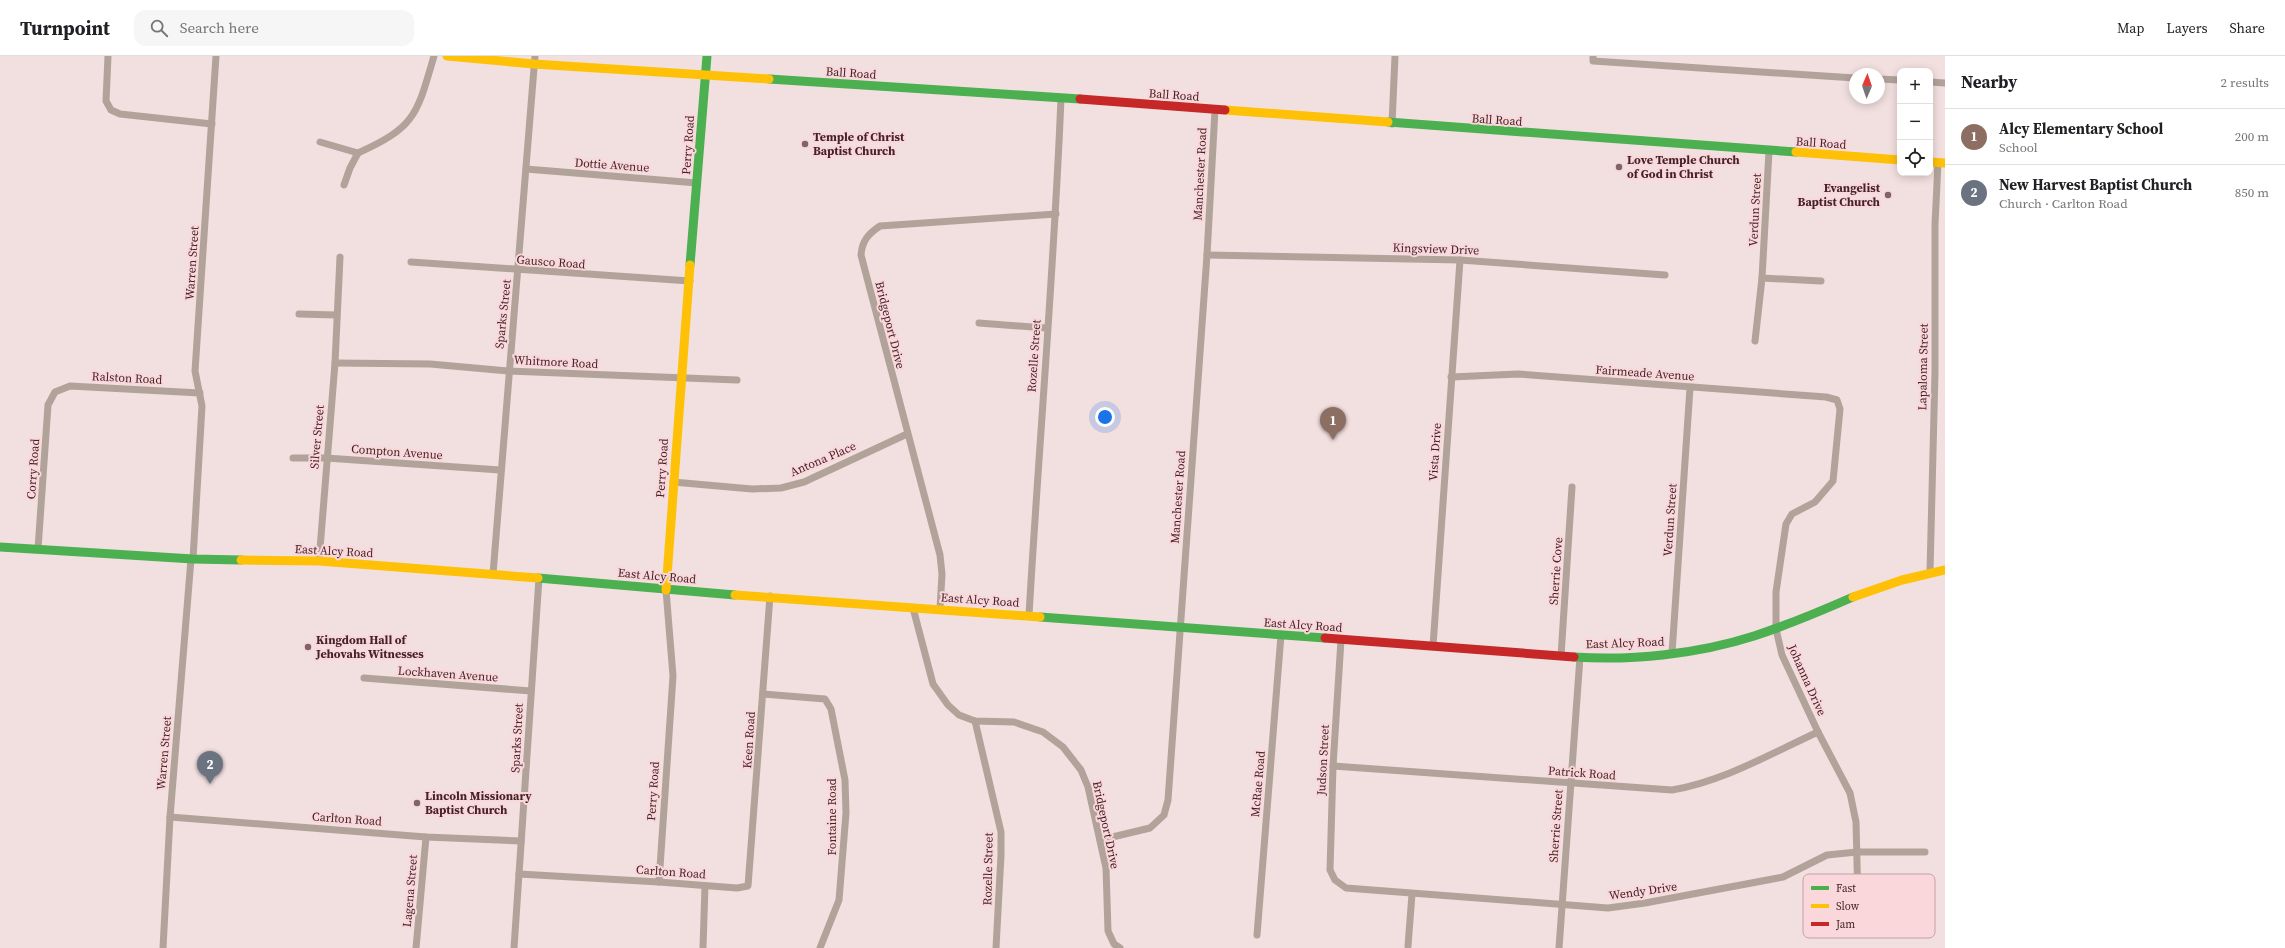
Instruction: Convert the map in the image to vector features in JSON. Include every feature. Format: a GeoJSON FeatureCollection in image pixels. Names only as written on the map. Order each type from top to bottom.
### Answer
{"type":"FeatureCollection","features":[{"type":"Feature","properties":{"kind":"street"},"geometry":{"type":"LineString","coordinates":[[108,56],[106,101],[111,110],[120,114],[212,124]]}},
{"type":"Feature","properties":{"kind":"street","name":"Warren Street"},"geometry":{"type":"LineString","coordinates":[[162,948],[170,817],[192,559],[202,406],[195,371],[216,56]]}},
{"type":"Feature","properties":{"kind":"street"},"geometry":{"type":"LineString","coordinates":[[344,185],[350,168],[358,153],[397,132],[411,118],[420,103],[434,56]]}},
{"type":"Feature","properties":{"kind":"street","name":"Ball Road"},"geometry":{"type":"LineString","coordinates":[[447,56],[534,60],[705,75],[1060,98],[1392,124],[1897,160]]}},
{"type":"Feature","properties":{"kind":"street","name":"Perry Road"},"geometry":{"type":"LineString","coordinates":[[659,882],[674,676],[666,590],[680,379],[690,281],[707,56]]}},
{"type":"Feature","properties":{"kind":"street"},"geometry":{"type":"LineString","coordinates":[[1392,124],[1395,56]]}},
{"type":"Feature","properties":{"kind":"street"},"geometry":{"type":"LineString","coordinates":[[1593,59],[1849,78]]}},
{"type":"Feature","properties":{"kind":"street","name":"Sparks Street"},"geometry":{"type":"LineString","coordinates":[[493,574],[508,371],[519,271],[534,60]]}},
{"type":"Feature","properties":{"kind":"street"},"geometry":{"type":"LineString","coordinates":[[1885,79],[1897,80]]}},
{"type":"Feature","properties":{"kind":"street"},"geometry":{"type":"LineString","coordinates":[[1933,82],[1945,83]]}},
{"type":"Feature","properties":{"kind":"street","name":"Rozelle Street"},"geometry":{"type":"LineString","coordinates":[[1029,615],[1046,328],[1056,214],[1060,98]]}},
{"type":"Feature","properties":{"kind":"street","name":"Manchester Road"},"geometry":{"type":"LineString","coordinates":[[1100,840],[1150,828],[1164,815],[1168,800],[1179,627],[1207,255],[1215,110]]}},
{"type":"Feature","properties":{"kind":"street"},"geometry":{"type":"LineString","coordinates":[[320,142],[358,153]]}},
{"type":"Feature","properties":{"kind":"street","name":"Verdun Street"},"geometry":{"type":"LineString","coordinates":[[1756,341],[1762,278],[1769,151]]}},
{"type":"Feature","properties":{"kind":"street","name":"Lapaloma Street"},"geometry":{"type":"LineString","coordinates":[[1930,572],[1935,372],[1935,224],[1938,163]]}},
{"type":"Feature","properties":{"kind":"street","name":"Dottie Avenue"},"geometry":{"type":"LineString","coordinates":[[526,169],[697,183]]}},
{"type":"Feature","properties":{"kind":"street","name":"Bridgeport Drive"},"geometry":{"type":"LineString","coordinates":[[940,609],[942,574],[940,555],[906,434],[861,255],[862,244],[870,232],[880,226],[1056,214]]}},
{"type":"Feature","properties":{"kind":"street","name":"Kingsview Drive"},"geometry":{"type":"LineString","coordinates":[[1207,255],[1460,260],[1665,274]]}},
{"type":"Feature","properties":{"kind":"street","name":"Silver Street"},"geometry":{"type":"LineString","coordinates":[[319,561],[326,458],[335,362],[336,315],[340,257]]}},
{"type":"Feature","properties":{"kind":"street","name":"Vista Drive"},"geometry":{"type":"LineString","coordinates":[[1433,646],[1460,260]]}},
{"type":"Feature","properties":{"kind":"street","name":"Gausco Road"},"geometry":{"type":"LineString","coordinates":[[411,262],[519,271],[690,281]]}},
{"type":"Feature","properties":{"kind":"street"},"geometry":{"type":"LineString","coordinates":[[1762,278],[1821,281]]}},
{"type":"Feature","properties":{"kind":"street"},"geometry":{"type":"LineString","coordinates":[[299,314],[336,315]]}},
{"type":"Feature","properties":{"kind":"street"},"geometry":{"type":"LineString","coordinates":[[978,323],[1046,328]]}},
{"type":"Feature","properties":{"kind":"street","name":"Whitmore Road"},"geometry":{"type":"LineString","coordinates":[[335,362],[430,364],[508,371],[680,379],[737,380]]}},
{"type":"Feature","properties":{"kind":"street","name":"Fairmeade Avenue"},"geometry":{"type":"LineString","coordinates":[[1451,377],[1518,374],[1826,397],[1837,400]]}},
{"type":"Feature","properties":{"kind":"street","name":"Ralston Road"},"geometry":{"type":"LineString","coordinates":[[55,392],[70,386],[200,392]]}},
{"type":"Feature","properties":{"kind":"street","name":"Verdun Street"},"geometry":{"type":"LineString","coordinates":[[1672,653],[1690,388]]}},
{"type":"Feature","properties":{"kind":"street","name":"Corry Road"},"geometry":{"type":"LineString","coordinates":[[38,550],[48,406],[55,392]]}},
{"type":"Feature","properties":{"kind":"street","name":"Johanna Drive"},"geometry":{"type":"LineString","coordinates":[[1837,400],[1840,409],[1833,481],[1815,502],[1792,514],[1786,524],[1776,592],[1776,629],[1782,655],[1818,732],[1850,793],[1856,822],[1857,874]]}},
{"type":"Feature","properties":{"kind":"street","name":"Antona Place"},"geometry":{"type":"LineString","coordinates":[[673,482],[752,489],[781,488],[804,482],[906,434]]}},
{"type":"Feature","properties":{"kind":"street","name":"Compton Avenue"},"geometry":{"type":"LineString","coordinates":[[293,458],[326,458],[500,470]]}},
{"type":"Feature","properties":{"kind":"street","name":"Sherrie Cove"},"geometry":{"type":"LineString","coordinates":[[1561,656],[1572,487]]}},
{"type":"Feature","properties":{"kind":"street","name":"East Alcy Road"},"geometry":{"type":"LineString","coordinates":[[0,547],[192,559],[319,561],[493,574],[666,590],[770,596],[913,608],[1029,615],[1281,636],[1580,657],[1672,653],[1716,646],[1776,629],[1851,598],[1930,572],[1945,570]]}},
{"type":"Feature","properties":{"kind":"street","name":"Sparks Street"},"geometry":{"type":"LineString","coordinates":[[514,948],[530,691],[539,578]]}},
{"type":"Feature","properties":{"kind":"street","name":"Keen Road"},"geometry":{"type":"LineString","coordinates":[[748,886],[770,596]]}},
{"type":"Feature","properties":{"kind":"street","name":"Bridgeport Drive"},"geometry":{"type":"LineString","coordinates":[[913,608],[933,684],[948,705],[959,715],[975,721],[1014,722],[1043,732],[1064,747],[1081,770],[1088,787],[1106,868],[1108,931],[1114,944],[1120,948]]}},
{"type":"Feature","properties":{"kind":"street","name":"McRae Road"},"geometry":{"type":"LineString","coordinates":[[1257,935],[1281,636]]}},
{"type":"Feature","properties":{"kind":"street","name":"Judson Street"},"geometry":{"type":"LineString","coordinates":[[1335,880],[1330,870],[1333,766],[1341,640]]}},
{"type":"Feature","properties":{"kind":"street","name":"Sherrie Street"},"geometry":{"type":"LineString","coordinates":[[1559,948],[1580,657]]}},
{"type":"Feature","properties":{"kind":"street","name":"Lockhaven Avenue"},"geometry":{"type":"LineString","coordinates":[[364,678],[530,691]]}},
{"type":"Feature","properties":{"kind":"street","name":"Fontaine Road"},"geometry":{"type":"LineString","coordinates":[[763,694],[825,699],[831,709],[845,780],[846,813],[839,900],[820,948]]}},
{"type":"Feature","properties":{"kind":"street","name":"Rozelle Street"},"geometry":{"type":"LineString","coordinates":[[975,721],[1000,832],[1001,855],[996,948]]}},
{"type":"Feature","properties":{"kind":"street","name":"Patrick Road"},"geometry":{"type":"LineString","coordinates":[[1333,766],[1570,784],[1672,790],[1696,786],[1721,778],[1818,732]]}},
{"type":"Feature","properties":{"kind":"street","name":"Carlton Road"},"geometry":{"type":"LineString","coordinates":[[170,817],[426,837],[521,841]]}},
{"type":"Feature","properties":{"kind":"street","name":"Lagena Street"},"geometry":{"type":"LineString","coordinates":[[416,948],[426,837]]}},
{"type":"Feature","properties":{"kind":"street","name":"Wendy Drive"},"geometry":{"type":"LineString","coordinates":[[1335,880],[1346,888],[1608,908],[1645,903],[1783,877],[1827,855],[1857,852],[1925,852]]}},
{"type":"Feature","properties":{"kind":"street","name":"Carlton Road"},"geometry":{"type":"LineString","coordinates":[[519,874],[737,888],[748,886]]}},
{"type":"Feature","properties":{"kind":"street"},"geometry":{"type":"LineString","coordinates":[[703,948],[705,886]]}},
{"type":"Feature","properties":{"kind":"street"},"geometry":{"type":"LineString","coordinates":[[1408,946],[1412,894]]}},
{"type":"Feature","properties":{"kind":"traffic: fast"},"geometry":{"type":"LineString","coordinates":[[690,265],[707,56]]}},
{"type":"Feature","properties":{"kind":"traffic: fast"},"geometry":{"type":"LineString","coordinates":[[769,79],[1080,99]]}},
{"type":"Feature","properties":{"kind":"traffic: fast"},"geometry":{"type":"LineString","coordinates":[[1388,122],[1796,152]]}},
{"type":"Feature","properties":{"kind":"traffic: fast"},"geometry":{"type":"LineString","coordinates":[[0,547],[193,559],[241,560]]}},
{"type":"Feature","properties":{"kind":"traffic: fast"},"geometry":{"type":"LineString","coordinates":[[538,578],[735,595]]}},
{"type":"Feature","properties":{"kind":"traffic: fast"},"geometry":{"type":"LineString","coordinates":[[1574,657],[1642,657],[1688,652],[1733,642],[1767,632],[1853,597]]}},
{"type":"Feature","properties":{"kind":"traffic: fast"},"geometry":{"type":"LineString","coordinates":[[1040,617],[1325,638]]}},
{"type":"Feature","properties":{"kind":"traffic: slow"},"geometry":{"type":"LineString","coordinates":[[447,56],[534,64],[769,79]]}},
{"type":"Feature","properties":{"kind":"traffic: slow"},"geometry":{"type":"LineString","coordinates":[[1225,110],[1388,122]]}},
{"type":"Feature","properties":{"kind":"traffic: slow"},"geometry":{"type":"LineString","coordinates":[[1796,152],[1897,160]]}},
{"type":"Feature","properties":{"kind":"traffic: slow"},"geometry":{"type":"LineString","coordinates":[[1933,162],[1945,163]]}},
{"type":"Feature","properties":{"kind":"traffic: slow"},"geometry":{"type":"LineString","coordinates":[[666,590],[690,265]]}},
{"type":"Feature","properties":{"kind":"traffic: slow"},"geometry":{"type":"LineString","coordinates":[[241,560],[319,561],[538,578]]}},
{"type":"Feature","properties":{"kind":"traffic: slow"},"geometry":{"type":"LineString","coordinates":[[1853,597],[1902,580],[1945,570]]}},
{"type":"Feature","properties":{"kind":"traffic: slow"},"geometry":{"type":"LineString","coordinates":[[735,595],[1040,617]]}},
{"type":"Feature","properties":{"kind":"traffic: jam"},"geometry":{"type":"LineString","coordinates":[[1080,99],[1225,110]]}},
{"type":"Feature","properties":{"kind":"traffic: jam"},"geometry":{"type":"LineString","coordinates":[[1325,638],[1574,657]]}},
{"type":"Feature","properties":{"kind":"place","name":"Temple of Christ Baptist Church"},"geometry":{"type":"Point","coordinates":[805,144]}},
{"type":"Feature","properties":{"kind":"place","name":"Love Temple Church of God in Christ"},"geometry":{"type":"Point","coordinates":[1619,167]}},
{"type":"Feature","properties":{"kind":"place","name":"Evangelist Baptist Church"},"geometry":{"type":"Point","coordinates":[1888,195]}},
{"type":"Feature","properties":{"kind":"place","name":"Alcy Elementary School"},"geometry":{"type":"Point","coordinates":[1333,440]}},
{"type":"Feature","properties":{"kind":"place","name":"Kingdom Hall of Jehovahs Witnesses"},"geometry":{"type":"Point","coordinates":[308,647]}},
{"type":"Feature","properties":{"kind":"place","name":"New Harvest Baptist Church"},"geometry":{"type":"Point","coordinates":[210,784]}},
{"type":"Feature","properties":{"kind":"place","name":"Lincoln Missionary Baptist Church"},"geometry":{"type":"Point","coordinates":[417,803]}}]}
